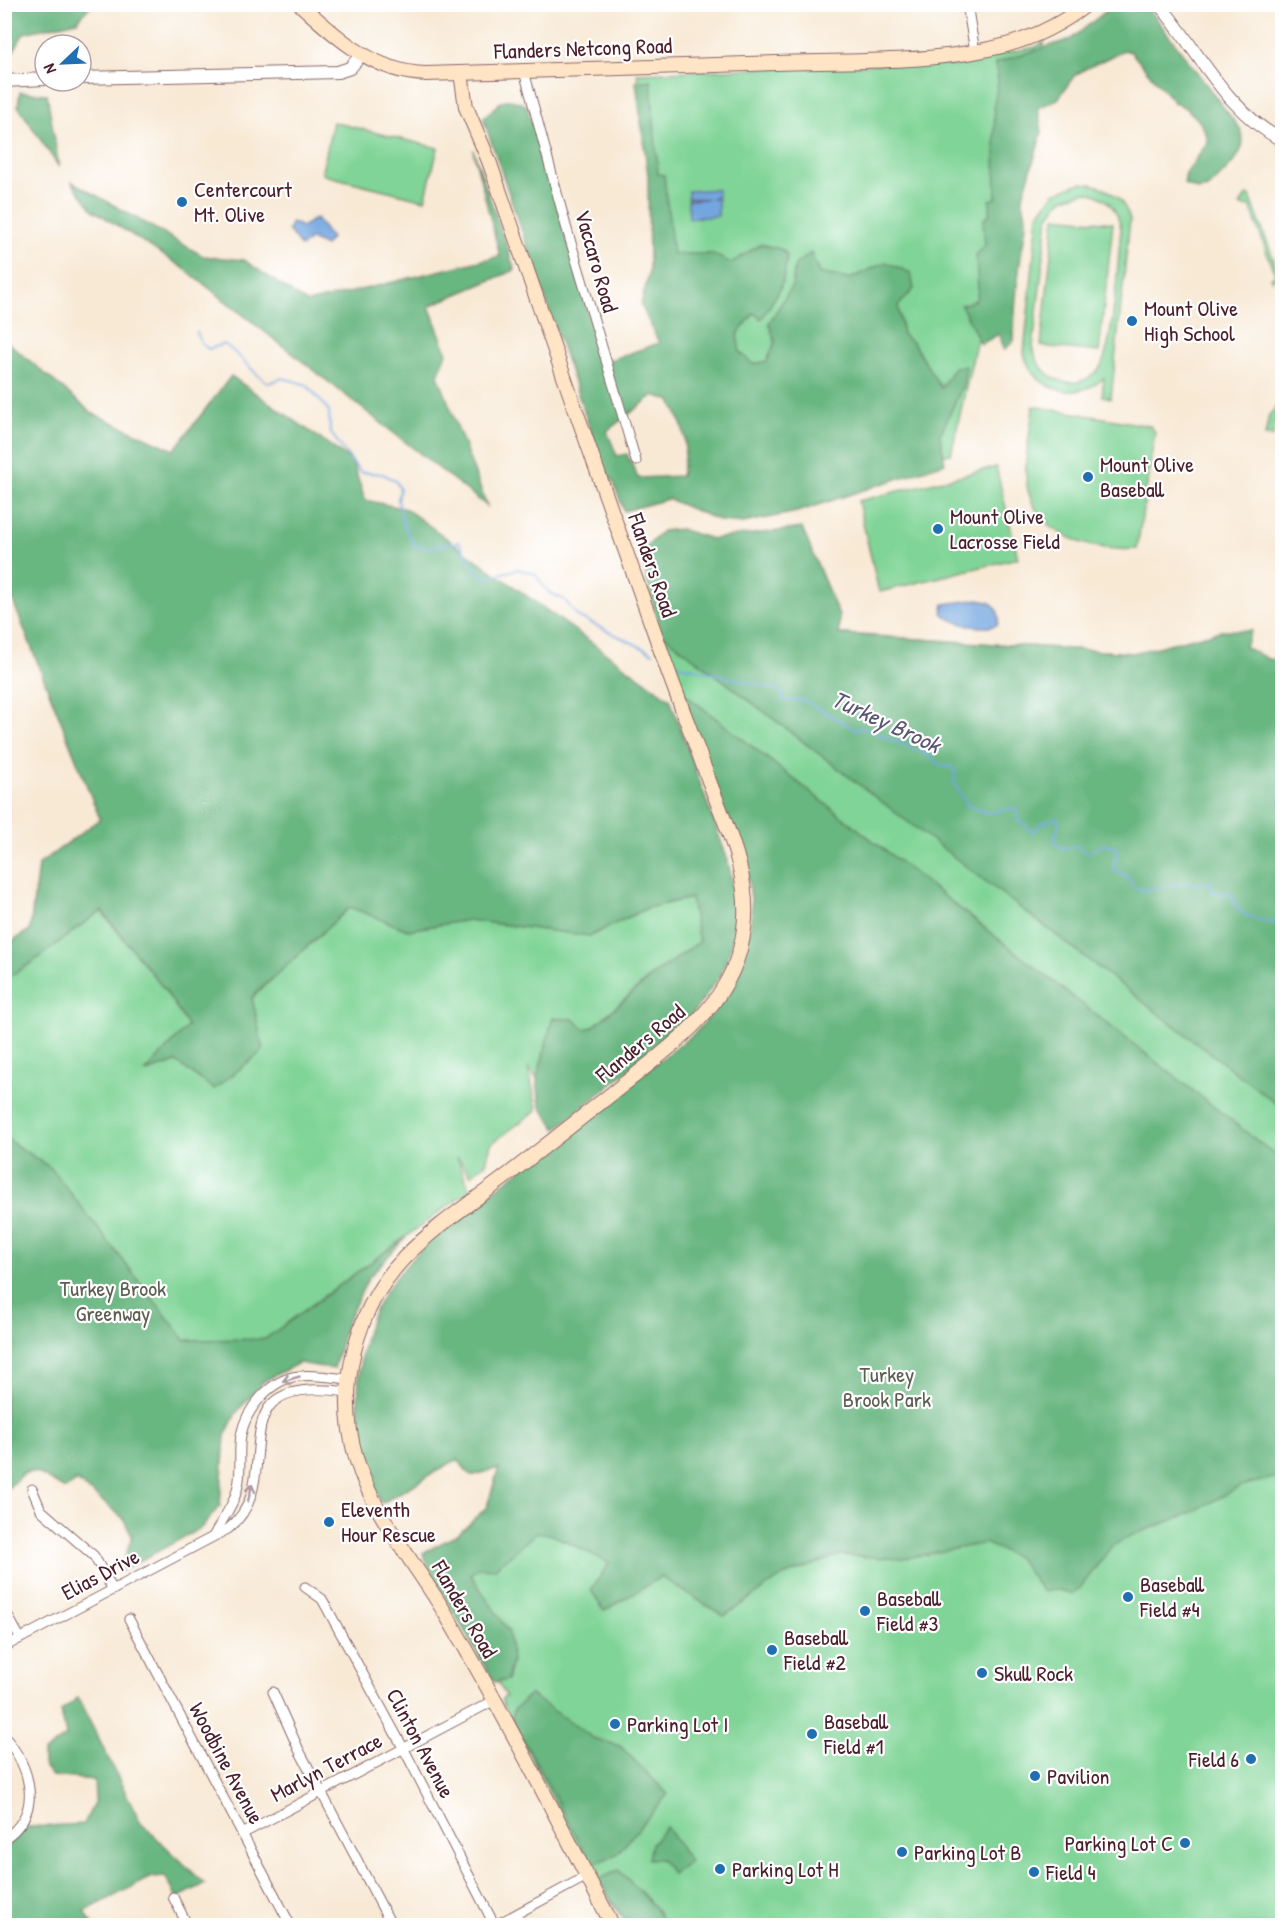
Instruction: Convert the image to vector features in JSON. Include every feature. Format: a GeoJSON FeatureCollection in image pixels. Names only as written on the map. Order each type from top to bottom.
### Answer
{"type":"FeatureCollection","features":[{"type":"Feature","properties":{"kind":"main road","name":"Flanders Netcong Road"},"geometry":{"type":"LineString","coordinates":[[300,4],[334,35],[362,54],[404,73],[846,60],[975,52],[1035,35],[1088,4]]}},
{"type":"Feature","properties":{"kind":"main road","name":"Flanders Road"},"geometry":{"type":"LineString","coordinates":[[461,73],[468,112],[489,161],[666,664],[734,848],[744,885],[746,913],[742,942],[733,970],[720,995],[705,1015],[638,1074],[446,1222],[402,1260],[383,1284],[366,1317],[354,1350],[348,1386],[349,1430],[368,1490],[446,1615],[613,1926]]}},
{"type":"Feature","properties":{"kind":"street"},"geometry":{"type":"LineString","coordinates":[[967,4],[975,52]]}},
{"type":"Feature","properties":{"kind":"street"},"geometry":{"type":"LineString","coordinates":[[1159,4],[1233,100],[1252,120],[1280,135]]}},
{"type":"Feature","properties":{"kind":"street"},"geometry":{"type":"LineString","coordinates":[[93,78],[338,72],[349,68],[362,54]]}},
{"type":"Feature","properties":{"kind":"street","name":"Vaccaro Road"},"geometry":{"type":"LineString","coordinates":[[524,71],[566,226],[636,461]]}},
{"type":"Feature","properties":{"kind":"street"},"geometry":{"type":"LineString","coordinates":[[4,81],[33,80]]}},
{"type":"Feature","properties":{"kind":"street"},"geometry":{"type":"LineString","coordinates":[[214,1535],[236,1495],[240,1473],[241,1434],[257,1401],[276,1385],[294,1377],[348,1386]]}},
{"type":"Feature","properties":{"kind":"street","name":"Elias Drive"},"geometry":{"type":"LineString","coordinates":[[4,1647],[232,1526],[246,1506],[262,1420],[273,1403],[295,1390],[348,1386]]}},
{"type":"Feature","properties":{"kind":"street"},"geometry":{"type":"LineString","coordinates":[[32,1489],[40,1510],[94,1556],[113,1590]]}},
{"type":"Feature","properties":{"kind":"street","name":"Clinton Avenue"},"geometry":{"type":"LineString","coordinates":[[305,1587],[322,1599],[403,1748],[494,1925]]}},
{"type":"Feature","properties":{"kind":"street"},"geometry":{"type":"LineString","coordinates":[[4,1609],[20,1638]]}},
{"type":"Feature","properties":{"kind":"street","name":"Woodbine Avenue"},"geometry":{"type":"LineString","coordinates":[[129,1619],[291,1926]]}},
{"type":"Feature","properties":{"kind":"street"},"geometry":{"type":"LineString","coordinates":[[273,1692],[392,1926]]}},
{"type":"Feature","properties":{"kind":"street","name":"Marlyn Terrace"},"geometry":{"type":"LineString","coordinates":[[242,1834],[493,1701]]}},
{"type":"Feature","properties":{"kind":"street"},"geometry":{"type":"LineString","coordinates":[[4,1736],[24,1767],[31,1794],[25,1818],[4,1839]]}},
{"type":"Feature","properties":{"kind":"street"},"geometry":{"type":"LineString","coordinates":[[494,1925],[587,1876]]}},
{"type":"Feature","properties":{"kind":"street"},"geometry":{"type":"LineString","coordinates":[[173,1897],[188,1926]]}},
{"type":"Feature","properties":{"kind":"green space"},"geometry":{"type":"Polygon","coordinates":[[[1115,4],[1121,7],[1142,5],[1152,13],[1240,129],[1243,138],[1239,154],[1228,169],[1208,188],[1198,190],[1184,184],[1186,173],[1208,142],[1207,136],[1196,118],[1186,108],[1174,102],[1131,52],[1124,50],[1074,76],[1058,99],[1038,108],[1042,132],[1022,200],[1026,215],[1026,228],[1017,288],[1014,341],[1004,350],[999,334],[981,344],[961,305],[976,300],[978,290],[976,255],[985,245],[983,221],[990,213],[990,200],[996,198],[994,105],[998,81],[995,63],[1071,39],[1115,4]]]}},
{"type":"Feature","properties":{"kind":"green space"},"geometry":{"type":"Polygon","coordinates":[[[4,5],[91,5],[77,21],[24,33],[5,66],[4,5]]]}},
{"type":"Feature","properties":{"kind":"green space"},"geometry":{"type":"Polygon","coordinates":[[[1044,42],[951,454],[708,479],[637,73],[961,61],[1036,47],[1044,42]]]}},
{"type":"Feature","properties":{"kind":"green space"},"geometry":{"type":"Polygon","coordinates":[[[651,80],[658,174],[664,175],[673,254],[713,254],[731,263],[761,244],[783,250],[787,256],[782,283],[772,303],[761,319],[754,313],[737,335],[740,352],[753,364],[767,361],[775,342],[769,323],[792,286],[795,265],[811,253],[819,273],[849,279],[886,262],[911,273],[914,289],[898,306],[903,335],[913,343],[941,388],[954,367],[966,366],[963,385],[940,435],[945,463],[797,512],[743,523],[720,521],[668,499],[624,511],[613,481],[605,472],[483,118],[502,101],[511,100],[526,105],[551,182],[602,363],[659,343],[641,305],[649,273],[648,176],[636,82],[651,80]],[[654,395],[607,431],[617,456],[627,454],[638,478],[681,476],[685,437],[671,401],[654,395]]]}},
{"type":"Feature","properties":{"kind":"green space"},"geometry":{"type":"Polygon","coordinates":[[[20,92],[47,94],[59,167],[18,106],[20,92]]]}},
{"type":"Feature","properties":{"kind":"green space"},"geometry":{"type":"Polygon","coordinates":[[[333,122],[438,148],[425,200],[324,175],[322,171],[333,122]]]}},
{"type":"Feature","properties":{"kind":"green space"},"geometry":{"type":"Polygon","coordinates":[[[473,150],[515,270],[429,306],[447,353],[438,375],[487,506],[182,267],[93,210],[71,181],[203,256],[244,260],[307,303],[500,256],[473,150]]]}},
{"type":"Feature","properties":{"kind":"green space"},"geometry":{"type":"Polygon","coordinates":[[[1080,183],[1097,186],[1118,198],[1130,220],[1111,398],[1102,396],[1104,378],[1093,386],[1081,390],[1056,389],[1046,384],[1036,376],[1024,353],[1038,215],[1054,193],[1080,183]],[[1084,192],[1062,199],[1048,218],[1033,347],[1036,358],[1049,375],[1068,382],[1079,382],[1089,378],[1098,370],[1108,345],[1112,325],[1121,229],[1117,215],[1109,203],[1091,193],[1084,192]]]}},
{"type":"Feature","properties":{"kind":"green space"},"geometry":{"type":"Polygon","coordinates":[[[1247,195],[1250,196],[1279,274],[1272,281],[1270,278],[1275,275],[1250,206],[1240,205],[1247,195]]]}},
{"type":"Feature","properties":{"kind":"green space"},"geometry":{"type":"Polygon","coordinates":[[[1055,217],[1113,223],[1099,352],[1041,346],[1055,217]]]}},
{"type":"Feature","properties":{"kind":"green space"},"geometry":{"type":"Polygon","coordinates":[[[5,340],[92,413],[174,450],[231,376],[352,461],[365,500],[406,509],[670,699],[728,861],[734,892],[735,918],[732,944],[721,975],[684,1025],[556,1129],[540,1105],[537,1079],[553,1018],[573,1019],[585,1029],[593,1027],[651,977],[699,942],[691,898],[647,908],[590,936],[468,920],[408,930],[350,907],[252,997],[263,1051],[214,1089],[176,1062],[145,1072],[188,1026],[165,990],[102,911],[29,964],[5,978],[4,946],[30,930],[38,865],[100,819],[5,581],[5,340]]]}},
{"type":"Feature","properties":{"kind":"green space"},"geometry":{"type":"Polygon","coordinates":[[[1282,402],[1282,411],[1275,420],[1273,437],[1265,436],[1269,415],[1282,402]]]}},
{"type":"Feature","properties":{"kind":"green space","name":"Mount Olive Baseball"},"geometry":{"type":"Polygon","coordinates":[[[1033,406],[1150,426],[1155,432],[1137,549],[1085,544],[1068,537],[1042,517],[1032,503],[1026,475],[1033,406]]]}},
{"type":"Feature","properties":{"kind":"green space","name":"Mount Olive Lacrosse Field"},"geometry":{"type":"Polygon","coordinates":[[[996,467],[1018,558],[879,592],[858,501],[996,467]]]}},
{"type":"Feature","properties":{"kind":"green space"},"geometry":{"type":"Polygon","coordinates":[[[802,528],[839,616],[839,634],[1133,653],[1225,630],[1251,631],[1245,647],[1270,660],[1282,656],[1282,1108],[661,633],[646,577],[644,550],[662,531],[680,529],[712,539],[802,528]]]}},
{"type":"Feature","properties":{"kind":"green space","name":"Turkey Brook Park"},"geometry":{"type":"Polygon","coordinates":[[[678,623],[1254,661],[1282,669],[1282,1925],[628,1925],[614,1907],[593,1868],[588,1868],[501,1700],[506,1696],[423,1553],[459,1534],[487,1507],[499,1468],[471,1476],[457,1459],[382,1503],[730,1005],[771,896],[681,691],[661,633],[678,623]]]}},
{"type":"Feature","properties":{"kind":"green space"},"geometry":{"type":"Polygon","coordinates":[[[681,691],[1282,1160],[1282,1476],[1241,1486],[1191,1513],[1132,1535],[1112,1546],[1081,1587],[1072,1594],[1058,1590],[1042,1591],[1018,1558],[985,1543],[902,1559],[840,1555],[783,1576],[724,1616],[661,1577],[604,1611],[591,1590],[609,1563],[553,1535],[537,1532],[494,1569],[479,1568],[470,1574],[509,1632],[512,1662],[507,1680],[494,1682],[432,1575],[423,1553],[459,1534],[487,1507],[499,1468],[471,1476],[457,1459],[382,1503],[366,1462],[361,1437],[358,1412],[360,1362],[371,1319],[381,1298],[425,1245],[696,1032],[723,1000],[733,982],[747,945],[751,925],[749,884],[681,691]]]}},
{"type":"Feature","properties":{"kind":"green space","name":"Turkey Brook Greenway"},"geometry":{"type":"Polygon","coordinates":[[[691,898],[699,942],[651,976],[593,1027],[585,1029],[553,1018],[537,1079],[528,1067],[537,1110],[491,1144],[486,1163],[471,1175],[457,1157],[470,1190],[265,1339],[5,1485],[5,953],[74,927],[101,911],[165,990],[189,1026],[147,1072],[176,1062],[263,1051],[252,998],[350,907],[408,930],[468,920],[590,936],[647,908],[691,898]]]}},
{"type":"Feature","properties":{"kind":"green space","name":"Turkey Brook Greenway"},"geometry":{"type":"Polygon","coordinates":[[[5,1138],[51,1168],[185,1340],[265,1339],[406,1237],[369,1277],[345,1325],[334,1369],[299,1363],[264,1381],[236,1413],[225,1436],[220,1506],[201,1528],[120,1572],[132,1536],[123,1518],[77,1481],[65,1489],[38,1473],[25,1471],[5,1491],[5,1138]]]}},
{"type":"Feature","properties":{"kind":"green space"},"geometry":{"type":"Polygon","coordinates":[[[530,1694],[593,1738],[620,1746],[668,1794],[617,1854],[592,1865],[512,1719],[514,1710],[530,1694]]]}},
{"type":"Feature","properties":{"kind":"green space"},"geometry":{"type":"Polygon","coordinates":[[[78,1698],[141,1823],[205,1884],[177,1898],[165,1876],[151,1877],[85,1911],[93,1925],[5,1926],[5,1847],[28,1827],[84,1824],[95,1800],[94,1780],[52,1776],[43,1765],[43,1753],[66,1736],[61,1711],[78,1698]]]}},
{"type":"Feature","properties":{"kind":"green space"},"geometry":{"type":"Polygon","coordinates":[[[666,1827],[690,1861],[672,1874],[661,1859],[648,1859],[651,1844],[666,1827]]]}},
{"type":"Feature","properties":{"kind":"green space"},"geometry":{"type":"Polygon","coordinates":[[[619,1870],[651,1903],[664,1925],[628,1925],[598,1880],[619,1870]]]}},
{"type":"Feature","properties":{"kind":"water"},"geometry":{"type":"Polygon","coordinates":[[[718,189],[718,196],[713,199],[718,199],[718,216],[689,218],[688,200],[709,199],[688,198],[688,191],[718,189]]]}},
{"type":"Feature","properties":{"kind":"water"},"geometry":{"type":"Polygon","coordinates":[[[316,218],[331,238],[325,246],[311,239],[301,247],[288,230],[292,222],[302,227],[316,218]]]}},
{"type":"Feature","properties":{"kind":"water"},"geometry":{"type":"Polygon","coordinates":[[[973,600],[985,601],[993,605],[998,612],[998,624],[985,627],[969,626],[942,613],[944,604],[973,600]]]}},
{"type":"Feature","properties":{"kind":"waterway","name":"Turkey Brook"},"geometry":{"type":"LineString","coordinates":[[197,332],[201,343],[208,349],[224,344],[268,383],[283,378],[307,385],[329,411],[330,432],[360,472],[383,474],[396,481],[400,489],[398,500],[403,523],[413,544],[426,548],[459,542],[480,576],[488,577],[518,569],[535,574],[548,592],[565,600],[577,616],[653,653]]}},
{"type":"Feature","properties":{"kind":"waterway","name":"Turkey Brook"},"geometry":{"type":"LineString","coordinates":[[676,664],[780,690],[783,701],[803,700],[854,729],[866,729],[930,756],[939,765],[952,767],[955,771],[954,783],[968,806],[988,813],[1016,808],[1017,818],[1033,832],[1042,823],[1057,818],[1059,823],[1054,842],[1062,848],[1076,846],[1088,853],[1103,844],[1114,846],[1118,850],[1113,869],[1128,877],[1134,888],[1144,890],[1190,882],[1197,885],[1211,882],[1212,890],[1219,894],[1231,893],[1234,904],[1245,915],[1282,924]]}},
{"type":"Feature","properties":{"kind":"place","name":"Centercourt Mt. Olive"},"geometry":{"type":"Point","coordinates":[182,202]}},
{"type":"Feature","properties":{"kind":"place","name":"Mount Olive High School"},"geometry":{"type":"Point","coordinates":[1132,321]}},
{"type":"Feature","properties":{"kind":"place","name":"Mount Olive Baseball"},"geometry":{"type":"Point","coordinates":[1088,477]}},
{"type":"Feature","properties":{"kind":"place","name":"Mount Olive Lacrosse Field"},"geometry":{"type":"Point","coordinates":[938,529]}},
{"type":"Feature","properties":{"kind":"place","name":"Eleventh Hour Rescue"},"geometry":{"type":"Point","coordinates":[329,1522]}},
{"type":"Feature","properties":{"kind":"place","name":"Baseball Field #4"},"geometry":{"type":"Point","coordinates":[1128,1597]}},
{"type":"Feature","properties":{"kind":"place","name":"Baseball Field #3"},"geometry":{"type":"Point","coordinates":[865,1611]}},
{"type":"Feature","properties":{"kind":"place","name":"Baseball Field #2"},"geometry":{"type":"Point","coordinates":[772,1650]}},
{"type":"Feature","properties":{"kind":"place","name":"Skull Rock"},"geometry":{"type":"Point","coordinates":[982,1673]}},
{"type":"Feature","properties":{"kind":"place","name":"Parking Lot I"},"geometry":{"type":"Point","coordinates":[615,1724]}},
{"type":"Feature","properties":{"kind":"place","name":"Baseball Field #1"},"geometry":{"type":"Point","coordinates":[812,1734]}},
{"type":"Feature","properties":{"kind":"place","name":"Field 6"},"geometry":{"type":"Point","coordinates":[1251,1759]}},
{"type":"Feature","properties":{"kind":"place","name":"Pavilion"},"geometry":{"type":"Point","coordinates":[1035,1776]}},
{"type":"Feature","properties":{"kind":"place","name":"Parking Lot C"},"geometry":{"type":"Point","coordinates":[1185,1843]}},
{"type":"Feature","properties":{"kind":"place","name":"Parking Lot B"},"geometry":{"type":"Point","coordinates":[902,1852]}},
{"type":"Feature","properties":{"kind":"place","name":"Parking Lot H"},"geometry":{"type":"Point","coordinates":[720,1869]}},
{"type":"Feature","properties":{"kind":"place","name":"Field 4"},"geometry":{"type":"Point","coordinates":[1034,1872]}}]}
